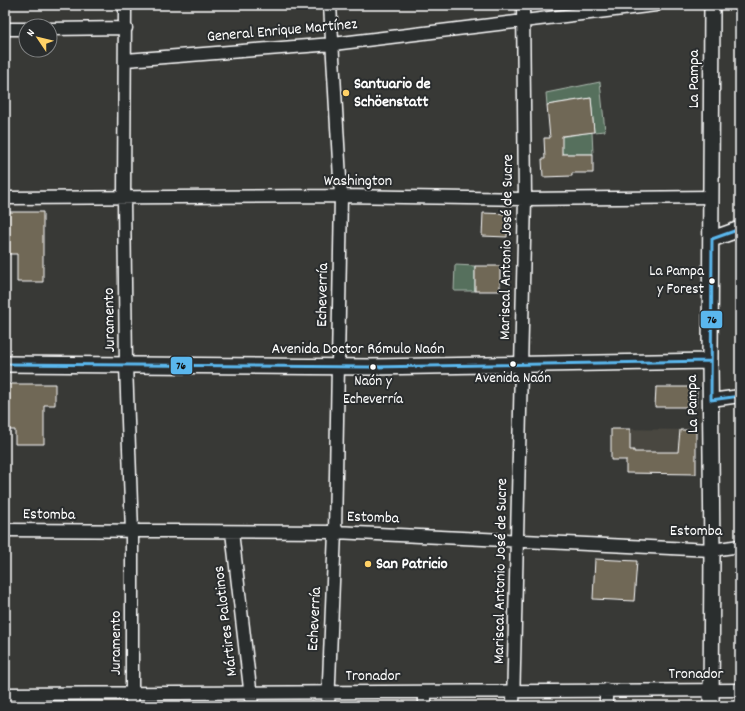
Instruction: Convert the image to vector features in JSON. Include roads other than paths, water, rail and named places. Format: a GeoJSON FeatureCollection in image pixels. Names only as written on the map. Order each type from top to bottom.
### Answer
{"type":"FeatureCollection","features":[{"type":"Feature","properties":{"kind":"street","name":"Juramento"},"geometry":{"type":"LineString","coordinates":[[125,5],[126,60],[124,199],[126,365],[132,532],[132,706]]}},
{"type":"Feature","properties":{"kind":"street","name":"Echeverría"},"geometry":{"type":"LineString","coordinates":[[328,706],[335,532],[341,196],[330,5]]}},
{"type":"Feature","properties":{"kind":"street","name":"Mariscal Antonio José de Sucre"},"geometry":{"type":"LineString","coordinates":[[513,706],[525,199],[523,5]]}},
{"type":"Feature","properties":{"kind":"street","name":"General Enrique Martínez"},"geometry":{"type":"LineString","coordinates":[[126,60],[333,44],[656,5]]}},
{"type":"Feature","properties":{"kind":"street","name":"La Pampa"},"geometry":{"type":"LineString","coordinates":[[711,706],[712,550],[710,361],[712,239],[712,5]]}},
{"type":"Feature","properties":{"kind":"street"},"geometry":{"type":"LineString","coordinates":[[58,29],[126,28]]}},
{"type":"Feature","properties":{"kind":"street"},"geometry":{"type":"LineString","coordinates":[[5,30],[18,29]]}},
{"type":"Feature","properties":{"kind":"street","name":"Washington"},"geometry":{"type":"LineString","coordinates":[[5,198],[124,199],[341,196],[525,199],[711,197]]}},
{"type":"Feature","properties":{"kind":"street"},"geometry":{"type":"LineString","coordinates":[[712,239],[740,229]]}},
{"type":"Feature","properties":{"kind":"street","name":"Avenida Doctor Rómulo Naón"},"geometry":{"type":"LineString","coordinates":[[5,364],[338,368],[522,366],[710,361]]}},
{"type":"Feature","properties":{"kind":"street"},"geometry":{"type":"LineString","coordinates":[[711,400],[740,396]]}},
{"type":"Feature","properties":{"kind":"street","name":"Estomba"},"geometry":{"type":"LineString","coordinates":[[5,530],[132,532],[335,532],[712,550],[740,546]]}},
{"type":"Feature","properties":{"kind":"street","name":"Mártires Palotinos"},"geometry":{"type":"LineString","coordinates":[[232,532],[252,706]]}},
{"type":"Feature","properties":{"kind":"street"},"geometry":{"type":"LineString","coordinates":[[606,690],[606,706]]}},
{"type":"Feature","properties":{"kind":"street","name":"Tronador"},"geometry":{"type":"LineString","coordinates":[[5,694],[250,693],[328,691],[513,692],[740,690]]}},
{"type":"Feature","properties":{"kind":"street"},"geometry":{"type":"LineString","coordinates":[[424,692],[424,706]]}},
{"type":"Feature","properties":{"kind":"place","name":"Santuario de Schöenstatt"},"geometry":{"type":"Point","coordinates":[346,93]}},
{"type":"Feature","properties":{"kind":"place","name":"La Pampa y Forest"},"geometry":{"type":"Point","coordinates":[712,281]}},
{"type":"Feature","properties":{"kind":"place","name":"Avenida Naón"},"geometry":{"type":"Point","coordinates":[513,364]}},
{"type":"Feature","properties":{"kind":"place","name":"Naón y Echeverría"},"geometry":{"type":"Point","coordinates":[373,367]}},
{"type":"Feature","properties":{"kind":"place","name":"San Patricio"},"geometry":{"type":"Point","coordinates":[368,564]}}]}
